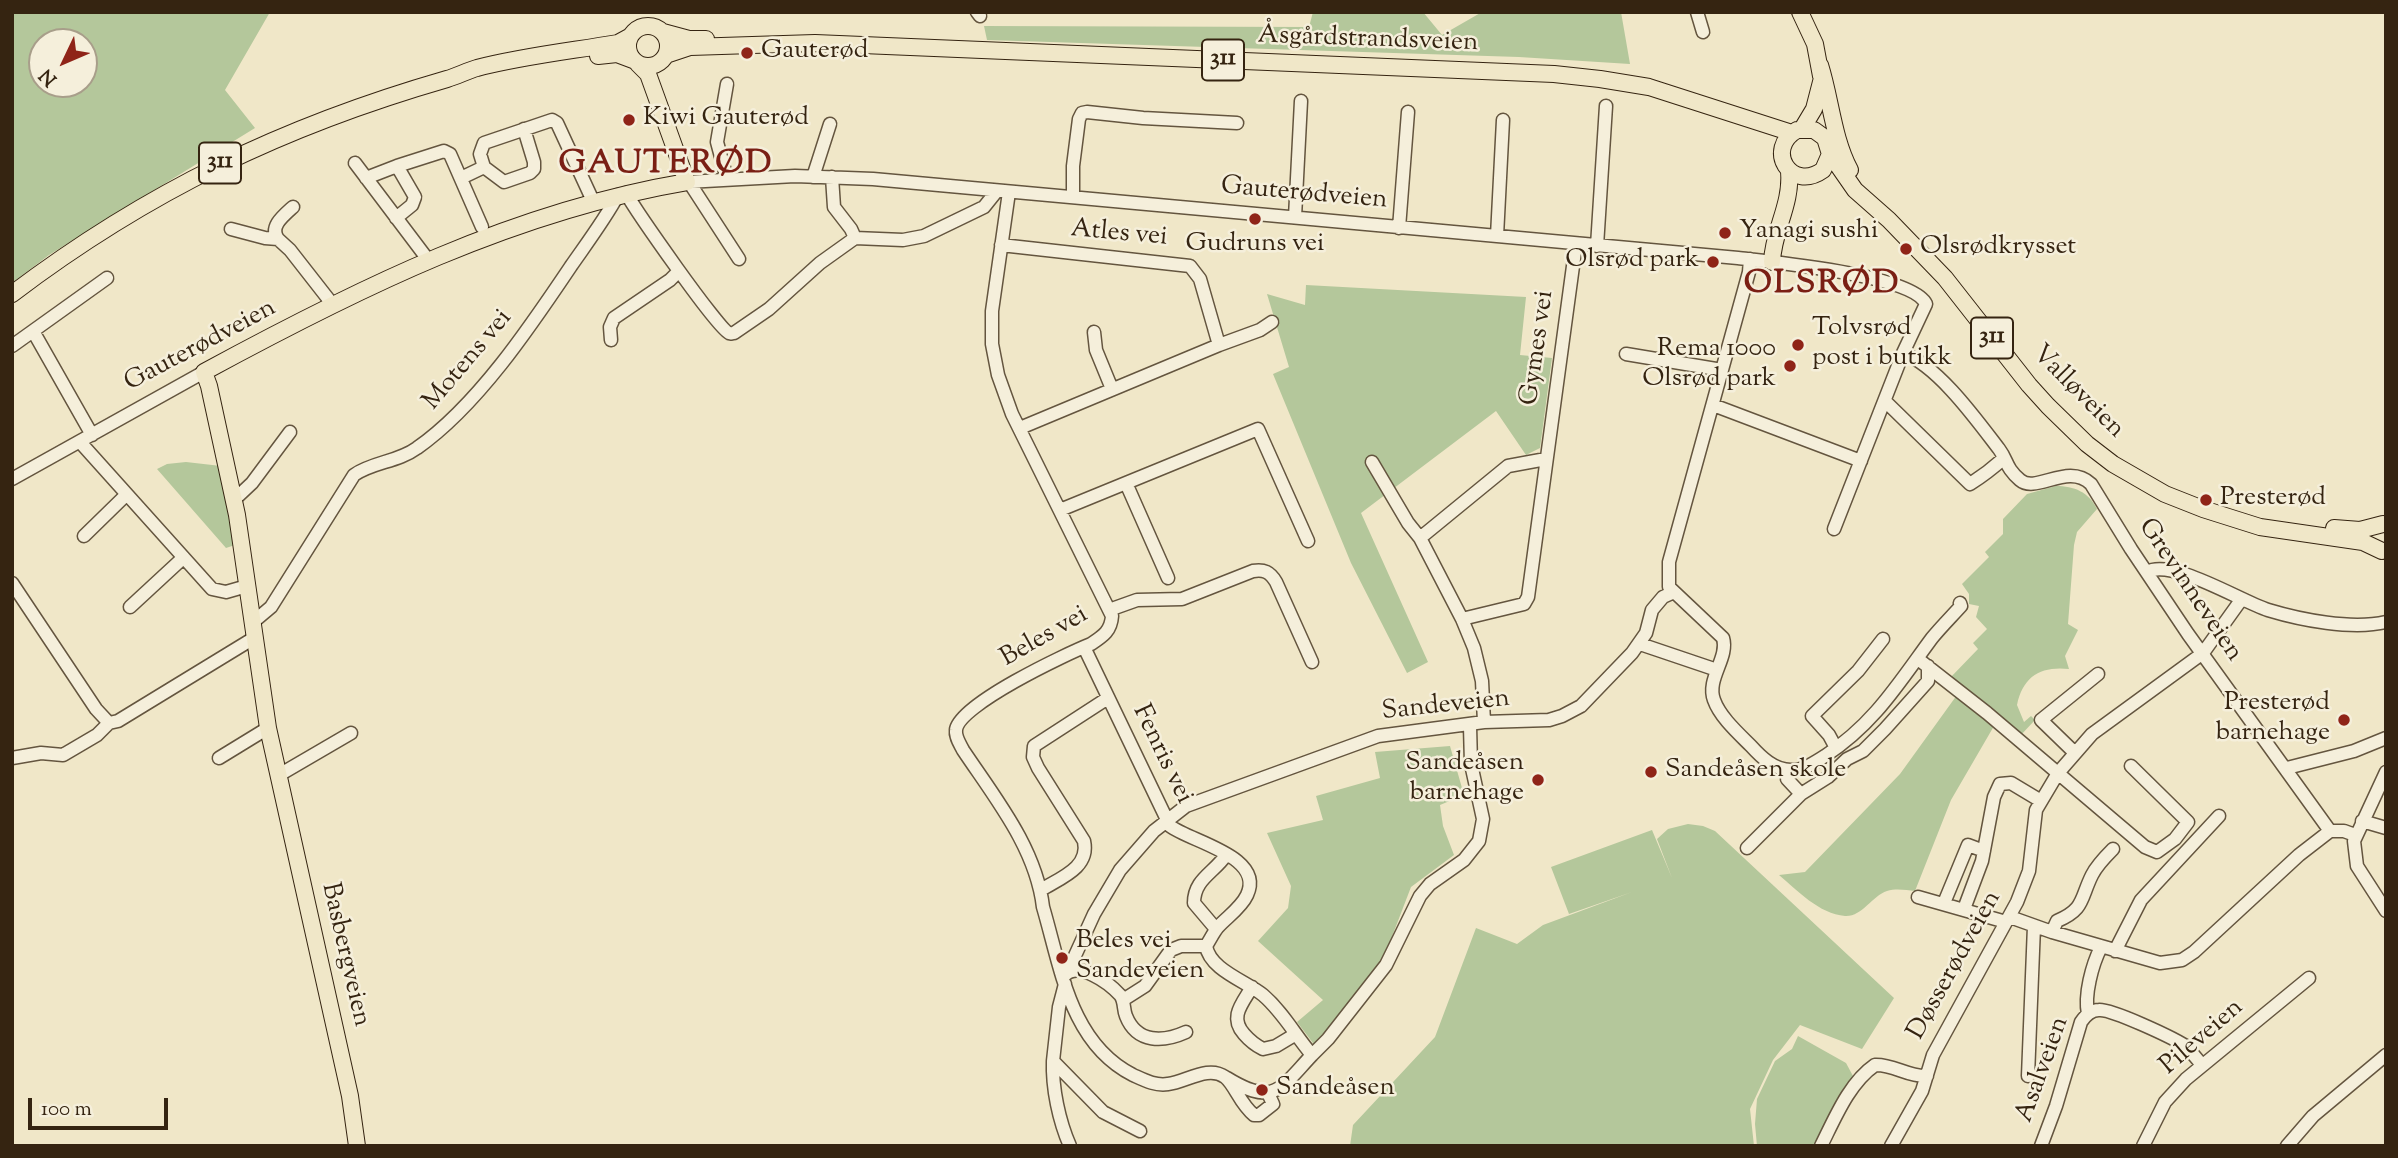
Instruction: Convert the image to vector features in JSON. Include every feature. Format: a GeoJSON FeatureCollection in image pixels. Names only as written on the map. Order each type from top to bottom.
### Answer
{"type":"FeatureCollection","features":[{"type":"Feature","properties":{"kind":"main road"},"geometry":{"type":"LineString","coordinates":[[634,12],[628,50],[648,74],[688,182]]}},
{"type":"Feature","properties":{"kind":"main road"},"geometry":{"type":"LineString","coordinates":[[651,12],[668,43],[659,72],[667,127]]}},
{"type":"Feature","properties":{"kind":"main road"},"geometry":{"type":"LineString","coordinates":[[1800,12],[1815,44],[1844,159],[1867,190],[1872,204]]}},
{"type":"Feature","properties":{"kind":"main road","name":"Åsgårdstrandsveien"},"geometry":{"type":"LineString","coordinates":[[12,294],[119,219],[222,162],[346,110],[476,69],[618,43],[646,26],[689,39],[755,38],[785,43]]}},
{"type":"Feature","properties":{"kind":"main road","name":"Åsgårdstrandsveien"},"geometry":{"type":"LineString","coordinates":[[450,78],[617,54],[651,66],[690,47],[785,43],[1554,74],[1649,88],[1734,115],[1797,131]]}},
{"type":"Feature","properties":{"kind":"main road"},"geometry":{"type":"LineString","coordinates":[[1782,152],[1785,141],[1797,131],[1814,109],[1821,71]]}},
{"type":"Feature","properties":{"kind":"main road"},"geometry":{"type":"LineString","coordinates":[[1772,262],[1779,252],[1796,199],[1812,176],[1826,167],[1828,146],[1821,71]]}},
{"type":"Feature","properties":{"kind":"main road","name":"Åsgårdstrandsveien"},"geometry":{"type":"LineString","coordinates":[[1734,115],[1756,128],[1782,152]]}},
{"type":"Feature","properties":{"kind":"main road","name":"311"},"geometry":{"type":"LineString","coordinates":[[1797,131],[1814,130],[1828,146]]}},
{"type":"Feature","properties":{"kind":"main road","name":"Valløveien"},"geometry":{"type":"LineString","coordinates":[[1828,146],[1856,190],[1931,262],[2029,385],[2087,444],[2136,479],[2203,509],[2260,527],[2363,542],[2384,553]]}},
{"type":"Feature","properties":{"kind":"main road","name":"311"},"geometry":{"type":"LineString","coordinates":[[1782,152],[1789,171],[1799,176],[1812,176]]}},
{"type":"Feature","properties":{"kind":"main road"},"geometry":{"type":"LineString","coordinates":[[1772,262],[1773,248],[1789,197],[1789,171]]}},
{"type":"Feature","properties":{"kind":"main road","name":"Valløveien"},"geometry":{"type":"LineString","coordinates":[[1812,176],[1856,190]]}},
{"type":"Feature","properties":{"kind":"main road","name":"Gauterødveien"},"geometry":{"type":"LineString","coordinates":[[204,372],[333,305],[516,225],[593,201],[688,182]]}},
{"type":"Feature","properties":{"kind":"main road","name":"Basbergveien"},"geometry":{"type":"LineString","coordinates":[[204,372],[234,499],[268,728],[353,1111],[357,1146]]}},
{"type":"Feature","properties":{"kind":"main road","name":"Valløveien"},"geometry":{"type":"LineString","coordinates":[[2241,520],[2254,519],[2355,530],[2385,523]]}},
{"type":"Feature","properties":{"kind":"main road","name":"311"},"geometry":{"type":"LineString","coordinates":[[2384,553],[2378,537],[2385,523]]}},
{"type":"Feature","properties":{"kind":"street"},"geometry":{"type":"LineString","coordinates":[[1697,12],[1703,32]]}},
{"type":"Feature","properties":{"kind":"street"},"geometry":{"type":"LineString","coordinates":[[727,84],[717,142],[727,179]]}},
{"type":"Feature","properties":{"kind":"street"},"geometry":{"type":"LineString","coordinates":[[1295,217],[1301,101]]}},
{"type":"Feature","properties":{"kind":"street"},"geometry":{"type":"LineString","coordinates":[[1597,246],[1606,106]]}},
{"type":"Feature","properties":{"kind":"street"},"geometry":{"type":"LineString","coordinates":[[1073,197],[1073,166],[1079,119],[1082,114],[1087,112],[1237,123]]}},
{"type":"Feature","properties":{"kind":"street"},"geometry":{"type":"LineString","coordinates":[[1399,228],[1408,112]]}},
{"type":"Feature","properties":{"kind":"street"},"geometry":{"type":"LineString","coordinates":[[524,129],[534,162],[534,169],[530,173],[504,182],[484,167],[480,153],[482,145],[524,129],[549,120],[557,123],[593,201]]}},
{"type":"Feature","properties":{"kind":"street"},"geometry":{"type":"LineString","coordinates":[[1497,236],[1503,120]]}},
{"type":"Feature","properties":{"kind":"street"},"geometry":{"type":"LineString","coordinates":[[813,177],[830,124]]}},
{"type":"Feature","properties":{"kind":"street"},"geometry":{"type":"LineString","coordinates":[[366,178],[447,151],[482,228]]}},
{"type":"Feature","properties":{"kind":"street"},"geometry":{"type":"LineString","coordinates":[[355,163],[429,261]]}},
{"type":"Feature","properties":{"kind":"street"},"geometry":{"type":"LineString","coordinates":[[396,218],[415,201],[415,194],[397,166]]}},
{"type":"Feature","properties":{"kind":"street"},"geometry":{"type":"LineString","coordinates":[[461,178],[484,167]]}},
{"type":"Feature","properties":{"kind":"street"},"geometry":{"type":"LineString","coordinates":[[832,177],[834,207],[855,238]]}},
{"type":"Feature","properties":{"kind":"street","name":"Gauterødveien"},"geometry":{"type":"LineString","coordinates":[[688,182],[832,177],[1750,259],[1863,275],[1918,295],[1926,304],[1903,353],[1834,529]]}},
{"type":"Feature","properties":{"kind":"street"},"geometry":{"type":"LineString","coordinates":[[688,182],[739,258]]}},
{"type":"Feature","properties":{"kind":"street"},"geometry":{"type":"LineString","coordinates":[[622,194],[723,328],[734,333],[769,309],[820,262],[855,238],[903,240],[924,236],[985,207],[1003,192]]}},
{"type":"Feature","properties":{"kind":"street","name":"Beles vei"},"geometry":{"type":"LineString","coordinates":[[1003,192],[1001,245],[992,312],[992,344],[1005,397],[1112,616],[1109,629],[1104,635],[998,691],[970,709],[956,731],[963,750],[1018,832],[1041,890],[1043,906],[1075,1013],[1091,1042],[1104,1056],[1129,1073],[1156,1084],[1169,1084],[1205,1073],[1215,1073],[1254,1092],[1268,1093]]}},
{"type":"Feature","properties":{"kind":"street","name":"Motens vei"},"geometry":{"type":"LineString","coordinates":[[12,758],[41,753],[63,755],[253,631],[354,475],[360,470],[390,462],[415,450],[454,419],[543,308],[622,194]]}},
{"type":"Feature","properties":{"kind":"street"},"geometry":{"type":"LineString","coordinates":[[293,207],[274,228],[274,233],[333,305]]}},
{"type":"Feature","properties":{"kind":"street"},"geometry":{"type":"LineString","coordinates":[[231,229],[278,239]]}},
{"type":"Feature","properties":{"kind":"street","name":"Gymes vei"},"geometry":{"type":"LineString","coordinates":[[1462,619],[1513,609],[1524,604],[1528,597],[1576,244]]}},
{"type":"Feature","properties":{"kind":"street","name":"Atles vei"},"geometry":{"type":"LineString","coordinates":[[1001,245],[1190,266],[1200,279],[1219,345]]}},
{"type":"Feature","properties":{"kind":"street"},"geometry":{"type":"LineString","coordinates":[[1750,259],[1749,272],[1669,562],[1668,584],[1723,638],[1724,647],[1712,691],[1715,703],[1760,754],[1774,765],[1788,770],[1802,768],[1854,735],[1884,705],[1923,662],[1933,637],[1961,606],[1960,603]]}},
{"type":"Feature","properties":{"kind":"street"},"geometry":{"type":"LineString","coordinates":[[611,340],[610,327],[614,318],[680,271]]}},
{"type":"Feature","properties":{"kind":"street"},"geometry":{"type":"LineString","coordinates":[[12,346],[107,278]]}},
{"type":"Feature","properties":{"kind":"street"},"geometry":{"type":"LineString","coordinates":[[1020,428],[1112,388],[1259,330],[1272,322]]}},
{"type":"Feature","properties":{"kind":"street"},"geometry":{"type":"LineString","coordinates":[[33,331],[92,435]]}},
{"type":"Feature","properties":{"kind":"street"},"geometry":{"type":"LineString","coordinates":[[1094,332],[1096,350],[1112,388]]}},
{"type":"Feature","properties":{"kind":"street"},"geometry":{"type":"LineString","coordinates":[[1885,401],[1970,484],[1992,470],[2003,459],[1999,450],[1937,375],[1917,359],[1903,353]]}},
{"type":"Feature","properties":{"kind":"street"},"geometry":{"type":"LineString","coordinates":[[1626,354],[1722,370]]}},
{"type":"Feature","properties":{"kind":"street","name":"Gauterødveien"},"geometry":{"type":"LineString","coordinates":[[12,479],[204,372]]}},
{"type":"Feature","properties":{"kind":"street"},"geometry":{"type":"LineString","coordinates":[[1713,405],[1861,461]]}},
{"type":"Feature","properties":{"kind":"street"},"geometry":{"type":"LineString","coordinates":[[1060,510],[1258,429],[1308,541]]}},
{"type":"Feature","properties":{"kind":"street"},"geometry":{"type":"LineString","coordinates":[[234,499],[252,483],[290,432]]}},
{"type":"Feature","properties":{"kind":"street"},"geometry":{"type":"LineString","coordinates":[[80,442],[183,558],[216,591],[226,592],[247,586]]}},
{"type":"Feature","properties":{"kind":"street"},"geometry":{"type":"LineString","coordinates":[[1420,538],[1508,466],[1546,458]]}},
{"type":"Feature","properties":{"kind":"street","name":"Grevinneveien"},"geometry":{"type":"LineString","coordinates":[[2003,459],[2007,468],[2024,484],[2066,475],[2084,479],[2098,494],[2147,572],[2330,831]]}},
{"type":"Feature","properties":{"kind":"street"},"geometry":{"type":"LineString","coordinates":[[1371,462],[1420,538],[1462,619],[1474,648],[1482,681],[1484,722]]}},
{"type":"Feature","properties":{"kind":"street"},"geometry":{"type":"LineString","coordinates":[[1126,483],[1168,579]]}},
{"type":"Feature","properties":{"kind":"street"},"geometry":{"type":"LineString","coordinates":[[84,536],[126,495]]}},
{"type":"Feature","properties":{"kind":"street"},"geometry":{"type":"LineString","coordinates":[[130,607],[183,558]]}},
{"type":"Feature","properties":{"kind":"street"},"geometry":{"type":"LineString","coordinates":[[2147,572],[2157,569],[2184,573],[2241,600],[2309,620],[2355,625],[2386,622]]}},
{"type":"Feature","properties":{"kind":"street"},"geometry":{"type":"LineString","coordinates":[[1109,610],[1137,600],[1182,599],[1252,571],[1261,570],[1272,575],[1276,582],[1311,662]]}},
{"type":"Feature","properties":{"kind":"street"},"geometry":{"type":"LineString","coordinates":[[12,583],[67,667],[109,723]]}},
{"type":"Feature","properties":{"kind":"street","name":"Sandeveien"},"geometry":{"type":"LineString","coordinates":[[1070,1146],[1060,1114],[1053,1061],[1059,1007],[1066,977],[1094,914],[1120,870],[1166,820],[1201,799],[1377,736],[1470,726],[1484,722],[1549,720],[1571,712],[1597,690],[1640,644],[1652,610],[1663,597],[1674,592]]}},
{"type":"Feature","properties":{"kind":"street","name":"Døsserødveien"},"geometry":{"type":"LineString","coordinates":[[1891,1146],[1922,1091],[1933,1055],[2026,882],[2033,823],[2041,801],[2058,773],[2074,752],[2112,717],[2166,682],[2203,653],[2241,600]]}},
{"type":"Feature","properties":{"kind":"street"},"geometry":{"type":"LineString","coordinates":[[1836,748],[1829,735],[1812,716],[1843,687],[1883,639]]}},
{"type":"Feature","properties":{"kind":"street"},"geometry":{"type":"LineString","coordinates":[[1640,644],[1717,670]]}},
{"type":"Feature","properties":{"kind":"street","name":"Fenris vei"},"geometry":{"type":"LineString","coordinates":[[1084,647],[1166,820],[1178,833],[1211,846],[1245,868],[1250,883],[1246,898],[1216,929],[1206,946]]}},
{"type":"Feature","properties":{"kind":"street"},"geometry":{"type":"LineString","coordinates":[[1923,662],[2145,847],[2157,852],[2175,839],[2188,822],[2131,766]]}},
{"type":"Feature","properties":{"kind":"street"},"geometry":{"type":"LineString","coordinates":[[1747,848],[1801,794],[1828,777],[1847,759],[1863,751],[1885,729],[1928,681],[1923,662]]}},
{"type":"Feature","properties":{"kind":"street"},"geometry":{"type":"LineString","coordinates":[[2074,752],[2041,720],[2098,674]]}},
{"type":"Feature","properties":{"kind":"street"},"geometry":{"type":"LineString","coordinates":[[1041,890],[1081,863],[1085,848],[1084,841],[1038,768],[1033,757],[1034,746],[1108,698]]}},
{"type":"Feature","properties":{"kind":"street"},"geometry":{"type":"LineString","coordinates":[[1227,1078],[1240,1102],[1254,1115],[1259,1115],[1273,1104],[1268,1093],[1275,1091],[1310,1053],[1328,1039],[1385,965],[1420,896],[1430,884],[1464,860],[1479,841],[1483,819],[1471,764],[1470,726]]}},
{"type":"Feature","properties":{"kind":"street"},"geometry":{"type":"LineString","coordinates":[[219,758],[268,728]]}},
{"type":"Feature","properties":{"kind":"street"},"geometry":{"type":"LineString","coordinates":[[279,775],[352,733]]}},
{"type":"Feature","properties":{"kind":"street"},"geometry":{"type":"LineString","coordinates":[[2287,768],[2354,751],[2386,738]]}},
{"type":"Feature","properties":{"kind":"street"},"geometry":{"type":"LineString","coordinates":[[1788,770],[1787,779],[1801,794]]}},
{"type":"Feature","properties":{"kind":"street"},"geometry":{"type":"LineString","coordinates":[[2386,772],[2356,835],[2354,854],[2357,866],[2386,911]]}},
{"type":"Feature","properties":{"kind":"street","name":"Døsserødveien"},"geometry":{"type":"LineString","coordinates":[[1964,909],[1984,851],[1994,797],[2000,784],[2011,783],[2041,801]]}},
{"type":"Feature","properties":{"kind":"street"},"geometry":{"type":"LineString","coordinates":[[2116,951],[2141,900],[2219,816]]}},
{"type":"Feature","properties":{"kind":"street"},"geometry":{"type":"LineString","coordinates":[[2362,821],[2386,828]]}},
{"type":"Feature","properties":{"kind":"street"},"geometry":{"type":"LineString","coordinates":[[1918,897],[2035,926],[2160,963],[2182,960],[2299,855],[2330,831],[2344,831],[2356,835]]}},
{"type":"Feature","properties":{"kind":"street","name":"Døsserødveien"},"geometry":{"type":"LineString","coordinates":[[1944,903],[1968,845],[1984,851]]}},
{"type":"Feature","properties":{"kind":"street"},"geometry":{"type":"LineString","coordinates":[[2052,932],[2057,921],[2072,915],[2080,904],[2091,876],[2113,849]]}},
{"type":"Feature","properties":{"kind":"street"},"geometry":{"type":"LineString","coordinates":[[1216,929],[1194,903],[1194,893],[1205,876],[1226,855]]}},
{"type":"Feature","properties":{"kind":"street"},"geometry":{"type":"LineString","coordinates":[[2028,1076],[2035,926]]}},
{"type":"Feature","properties":{"kind":"street"},"geometry":{"type":"LineString","coordinates":[[1123,1000],[1144,986],[1171,950],[1181,946],[1206,946],[1215,962],[1277,1008],[1310,1053]]}},
{"type":"Feature","properties":{"kind":"street"},"geometry":{"type":"LineString","coordinates":[[2088,1014],[2086,1002],[2101,947]]}},
{"type":"Feature","properties":{"kind":"street"},"geometry":{"type":"LineString","coordinates":[[1066,977],[1074,970],[1097,976],[1123,1000],[1126,1018],[1145,1036],[1163,1041],[1186,1032]]}},
{"type":"Feature","properties":{"kind":"street","name":"Pileveien"},"geometry":{"type":"LineString","coordinates":[[2143,1146],[2165,1102],[2202,1065],[2309,978]]}},
{"type":"Feature","properties":{"kind":"street"},"geometry":{"type":"LineString","coordinates":[[1252,987],[1236,1018],[1240,1030],[1250,1041],[1263,1049],[1276,1046],[1296,1034]]}},
{"type":"Feature","properties":{"kind":"street","name":"Asalveien"},"geometry":{"type":"LineString","coordinates":[[2041,1146],[2081,1022],[2088,1014],[2100,1010],[2183,1044],[2202,1065]]}},
{"type":"Feature","properties":{"kind":"street"},"geometry":{"type":"LineString","coordinates":[[2287,1146],[2313,1116],[2386,1055]]}},
{"type":"Feature","properties":{"kind":"street"},"geometry":{"type":"LineString","coordinates":[[1053,1061],[1103,1112],[1140,1131]]}},
{"type":"Feature","properties":{"kind":"street"},"geometry":{"type":"LineString","coordinates":[[1821,1146],[1858,1081],[1875,1065],[1882,1064],[1917,1077],[1927,1076]]}},
{"type":"Feature","properties":{"kind":"green space"},"geometry":{"type":"Polygon","coordinates":[[[12,12],[270,12],[225,90],[255,128],[49,255],[12,283],[12,12]]]}},
{"type":"Feature","properties":{"kind":"green space"},"geometry":{"type":"Polygon","coordinates":[[[1313,12],[1423,12],[1442,35],[1482,12],[1621,12],[1630,64],[1519,57],[987,40],[984,26],[1309,27],[1313,12]]]}},
{"type":"Feature","properties":{"kind":"green space"},"geometry":{"type":"Polygon","coordinates":[[[1306,285],[1526,297],[1520,355],[1552,358],[1540,448],[1526,455],[1496,411],[1361,513],[1428,662],[1407,673],[1351,563],[1273,374],[1289,367],[1267,294],[1305,305],[1306,285]]]}},
{"type":"Feature","properties":{"kind":"green space"},"geometry":{"type":"Polygon","coordinates":[[[186,462],[221,466],[235,545],[226,548],[157,469],[167,464],[186,462]]]}},
{"type":"Feature","properties":{"kind":"green space"},"geometry":{"type":"Polygon","coordinates":[[[2056,486],[2080,491],[2090,498],[2097,509],[2077,532],[2074,545],[2068,624],[2078,630],[2065,656],[2069,669],[2042,671],[2029,680],[2017,705],[2024,722],[2031,716],[2035,720],[2020,736],[1950,678],[1978,649],[1973,643],[1987,629],[1976,617],[1979,606],[1969,604],[1969,594],[1962,584],[1989,557],[1985,552],[2003,534],[2003,519],[2027,494],[2056,486]]]}},
{"type":"Feature","properties":{"kind":"green space"},"geometry":{"type":"Polygon","coordinates":[[[1957,695],[1994,726],[1951,800],[1915,891],[1887,891],[1857,913],[1845,916],[1817,906],[1779,875],[1805,872],[1900,774],[1957,695]]]}},
{"type":"Feature","properties":{"kind":"green space"},"geometry":{"type":"Polygon","coordinates":[[[1450,746],[1464,795],[1440,805],[1443,826],[1454,855],[1411,887],[1383,960],[1316,1047],[1297,1022],[1323,1000],[1258,941],[1288,908],[1291,886],[1267,833],[1323,820],[1316,796],[1380,778],[1375,752],[1450,746]]]}},
{"type":"Feature","properties":{"kind":"green space"},"geometry":{"type":"Polygon","coordinates":[[[1688,824],[1715,831],[1894,998],[1862,1049],[1800,1025],[1773,1060],[1750,1109],[1754,1146],[1350,1146],[1353,1125],[1435,1037],[1476,928],[1517,944],[1543,925],[1632,892],[1569,914],[1551,867],[1652,830],[1672,878],[1657,839],[1668,829],[1688,824]]]}},
{"type":"Feature","properties":{"kind":"green space"},"geometry":{"type":"Polygon","coordinates":[[[1798,1036],[1846,1063],[1853,1076],[1852,1082],[1820,1146],[1757,1146],[1757,1099],[1775,1061],[1792,1049],[1798,1036]]]}},
{"type":"Feature","properties":{"kind":"place","name":"Gauterød"},"geometry":{"type":"Point","coordinates":[747,53]}},
{"type":"Feature","properties":{"kind":"place","name":"Kiwi Gauterød"},"geometry":{"type":"Point","coordinates":[629,120]}},
{"type":"Feature","properties":{"kind":"place","name":"Gudruns vei"},"geometry":{"type":"Point","coordinates":[1255,219]}},
{"type":"Feature","properties":{"kind":"place","name":"Yanagi sushi"},"geometry":{"type":"Point","coordinates":[1725,233]}},
{"type":"Feature","properties":{"kind":"place","name":"Olsrødkrysset"},"geometry":{"type":"Point","coordinates":[1906,249]}},
{"type":"Feature","properties":{"kind":"place","name":"Olsrød park"},"geometry":{"type":"Point","coordinates":[1713,262]}},
{"type":"Feature","properties":{"kind":"place","name":"Tolvsrød post i butikk"},"geometry":{"type":"Point","coordinates":[1798,345]}},
{"type":"Feature","properties":{"kind":"place","name":"Rema 1000 Olsrød park"},"geometry":{"type":"Point","coordinates":[1790,366]}},
{"type":"Feature","properties":{"kind":"place","name":"Presterød"},"geometry":{"type":"Point","coordinates":[2206,500]}},
{"type":"Feature","properties":{"kind":"place","name":"Presterød barnehage"},"geometry":{"type":"Point","coordinates":[2344,720]}},
{"type":"Feature","properties":{"kind":"place","name":"Sandeåsen skole"},"geometry":{"type":"Point","coordinates":[1651,772]}},
{"type":"Feature","properties":{"kind":"place","name":"Sandeåsen barnehage"},"geometry":{"type":"Point","coordinates":[1538,780]}},
{"type":"Feature","properties":{"kind":"place","name":"Beles vei Sandeveien"},"geometry":{"type":"Point","coordinates":[1062,958]}},
{"type":"Feature","properties":{"kind":"place","name":"Sandeåsen"},"geometry":{"type":"Point","coordinates":[1262,1090]}},
{"type":"Feature","properties":{"kind":"district","name":"GAUTERØD"},"geometry":{"type":"Point","coordinates":[666,166]}},
{"type":"Feature","properties":{"kind":"district","name":"OLSRØD"},"geometry":{"type":"Point","coordinates":[1822,286]}}]}
